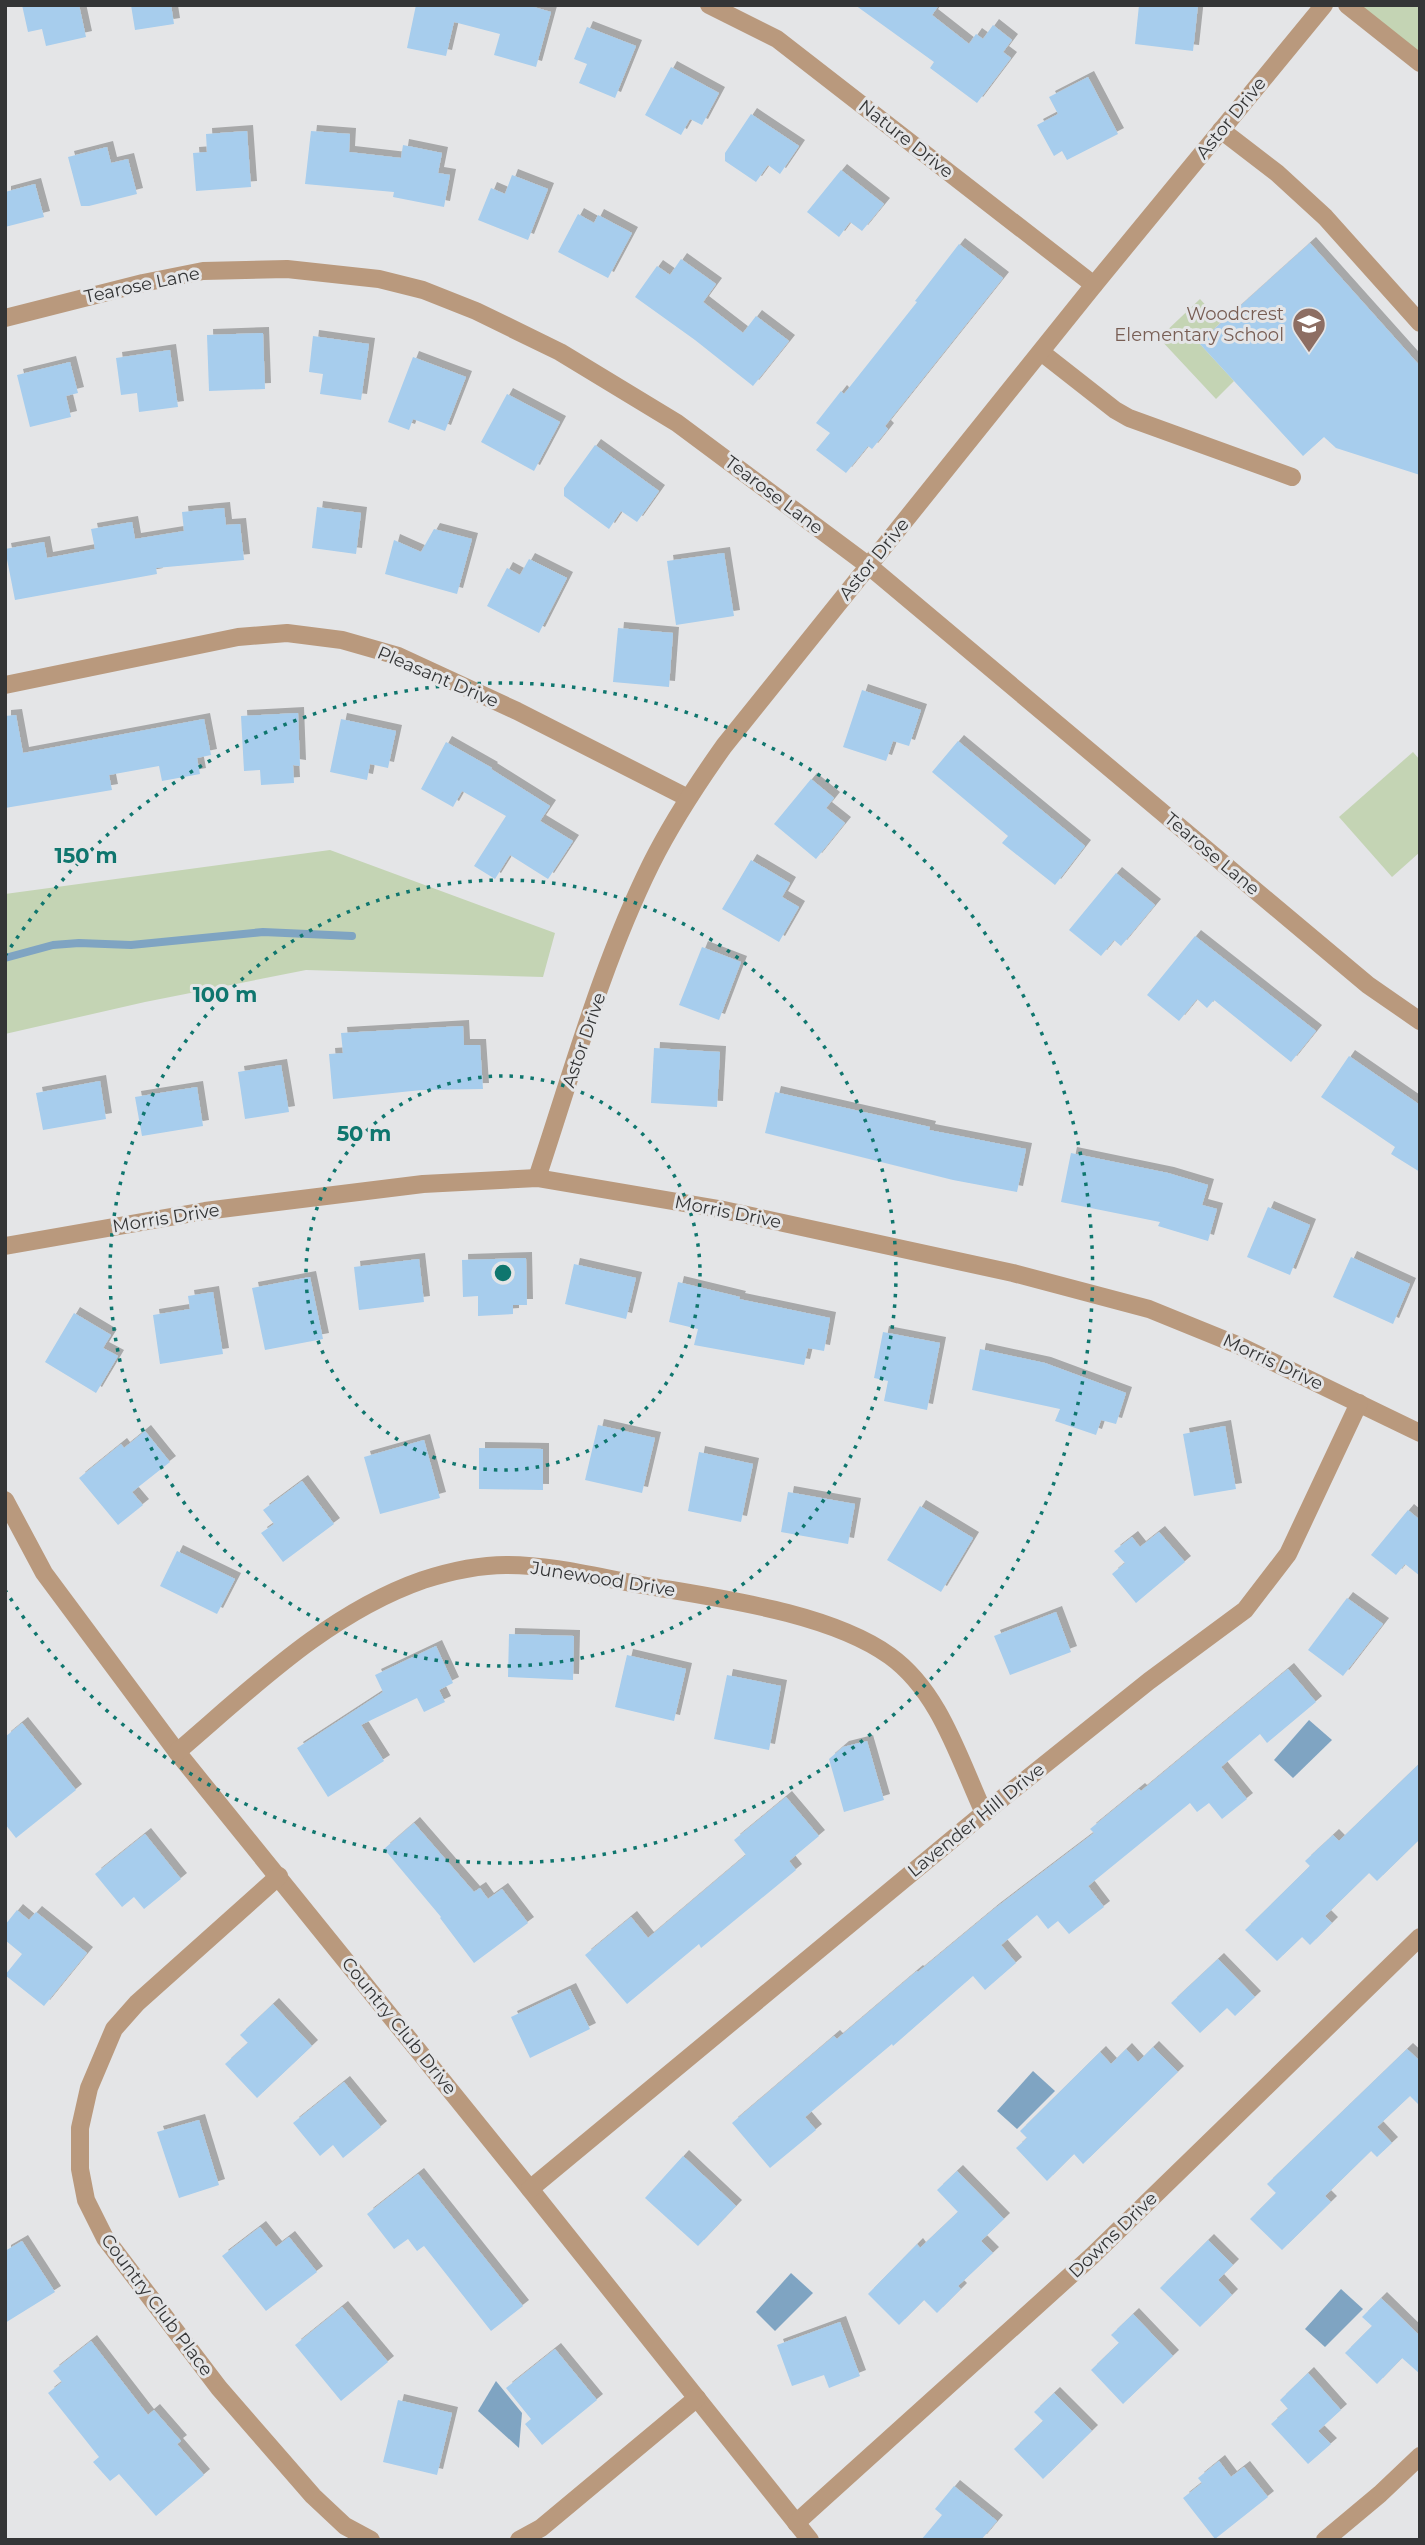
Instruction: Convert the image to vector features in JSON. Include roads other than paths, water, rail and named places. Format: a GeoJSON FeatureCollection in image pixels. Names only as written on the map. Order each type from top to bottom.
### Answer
{"type":"FeatureCollection","features":[{"type":"Feature","properties":{"kind":"street","name":"Nature Drive"},"geometry":{"type":"LineString","coordinates":[[709,5],[777,38],[1094,285]]}},
{"type":"Feature","properties":{"kind":"street","name":"Astor Drive"},"geometry":{"type":"LineString","coordinates":[[537,1178],[610,962],[651,865],[688,798],[724,746],[1094,285],[1324,5]]}},
{"type":"Feature","properties":{"kind":"street"},"geometry":{"type":"LineString","coordinates":[[1347,5],[1420,63]]}},
{"type":"Feature","properties":{"kind":"street"},"geometry":{"type":"LineString","coordinates":[[1221,130],[1277,173],[1325,217],[1420,323]]}},
{"type":"Feature","properties":{"kind":"street","name":"Tearose Lane"},"geometry":{"type":"LineString","coordinates":[[5,318],[143,283],[203,271],[287,270],[379,279],[423,290],[476,311],[559,352],[677,423],[869,566],[1368,985],[1420,1021]]}},
{"type":"Feature","properties":{"kind":"street"},"geometry":{"type":"LineString","coordinates":[[1041,352],[1129,418],[1292,477]]}},
{"type":"Feature","properties":{"kind":"street","name":"Pleasant Drive"},"geometry":{"type":"LineString","coordinates":[[5,685],[238,637],[287,633],[342,640],[398,656],[517,711],[688,798]]}},
{"type":"Feature","properties":{"kind":"street","name":"Morris Drive"},"geometry":{"type":"LineString","coordinates":[[5,1246],[219,1210],[423,1184],[537,1178],[719,1209],[1013,1273],[1149,1309],[1240,1346],[1420,1433]]}},
{"type":"Feature","properties":{"kind":"street","name":"Lavender Hill Drive"},"geometry":{"type":"LineString","coordinates":[[530,2189],[984,1813],[1149,1681],[1245,1610],[1288,1554],[1359,1402]]}},
{"type":"Feature","properties":{"kind":"street","name":"Country Club Drive"},"geometry":{"type":"LineString","coordinates":[[5,1500],[44,1573],[177,1752],[810,2540]]}},
{"type":"Feature","properties":{"kind":"street","name":"Junewood Drive"},"geometry":{"type":"LineString","coordinates":[[177,1752],[283,1662],[332,1627],[378,1600],[421,1581],[468,1567],[507,1565],[554,1569],[746,1603],[807,1619],[859,1638],[890,1656],[913,1676],[934,1703],[984,1813]]}},
{"type":"Feature","properties":{"kind":"street","name":"Country Club Place"},"geometry":{"type":"LineString","coordinates":[[279,1876],[137,2003],[114,2029],[89,2088],[80,2127],[79,2169],[86,2200],[105,2238],[219,2388],[313,2496],[345,2526],[371,2540]]}},
{"type":"Feature","properties":{"kind":"street","name":"Downs Drive"},"geometry":{"type":"LineString","coordinates":[[796,2523],[1092,2256],[1420,1937]]}},
{"type":"Feature","properties":{"kind":"street"},"geometry":{"type":"LineString","coordinates":[[519,2540],[541,2528],[697,2399]]}},
{"type":"Feature","properties":{"kind":"street"},"geometry":{"type":"LineString","coordinates":[[1325,2540],[1420,2456]]}},
{"type":"Feature","properties":{"kind":"water"},"geometry":{"type":"Polygon","coordinates":[[[1309,1720],[1332,1740],[1293,1778],[1274,1760],[1309,1720]]]}},
{"type":"Feature","properties":{"kind":"water"},"geometry":{"type":"Polygon","coordinates":[[[1033,2071],[1055,2091],[1017,2129],[997,2111],[1033,2071]]]}},
{"type":"Feature","properties":{"kind":"water"},"geometry":{"type":"Polygon","coordinates":[[[791,2273],[813,2293],[775,2331],[756,2312],[791,2273]]]}},
{"type":"Feature","properties":{"kind":"water"},"geometry":{"type":"Polygon","coordinates":[[[1341,2289],[1363,2309],[1325,2347],[1305,2329],[1341,2289]]]}},
{"type":"Feature","properties":{"kind":"water"},"geometry":{"type":"Polygon","coordinates":[[[496,2381],[522,2413],[519,2448],[478,2411],[496,2381]]]}},
{"type":"Feature","properties":{"kind":"waterway"},"geometry":{"type":"LineString","coordinates":[[5,958],[53,945],[79,943],[131,945],[263,932],[352,936]]}},
{"type":"Feature","properties":{"kind":"place","name":"Woodcrest Elementary School"},"geometry":{"type":"Point","coordinates":[1309,354]}}]}
